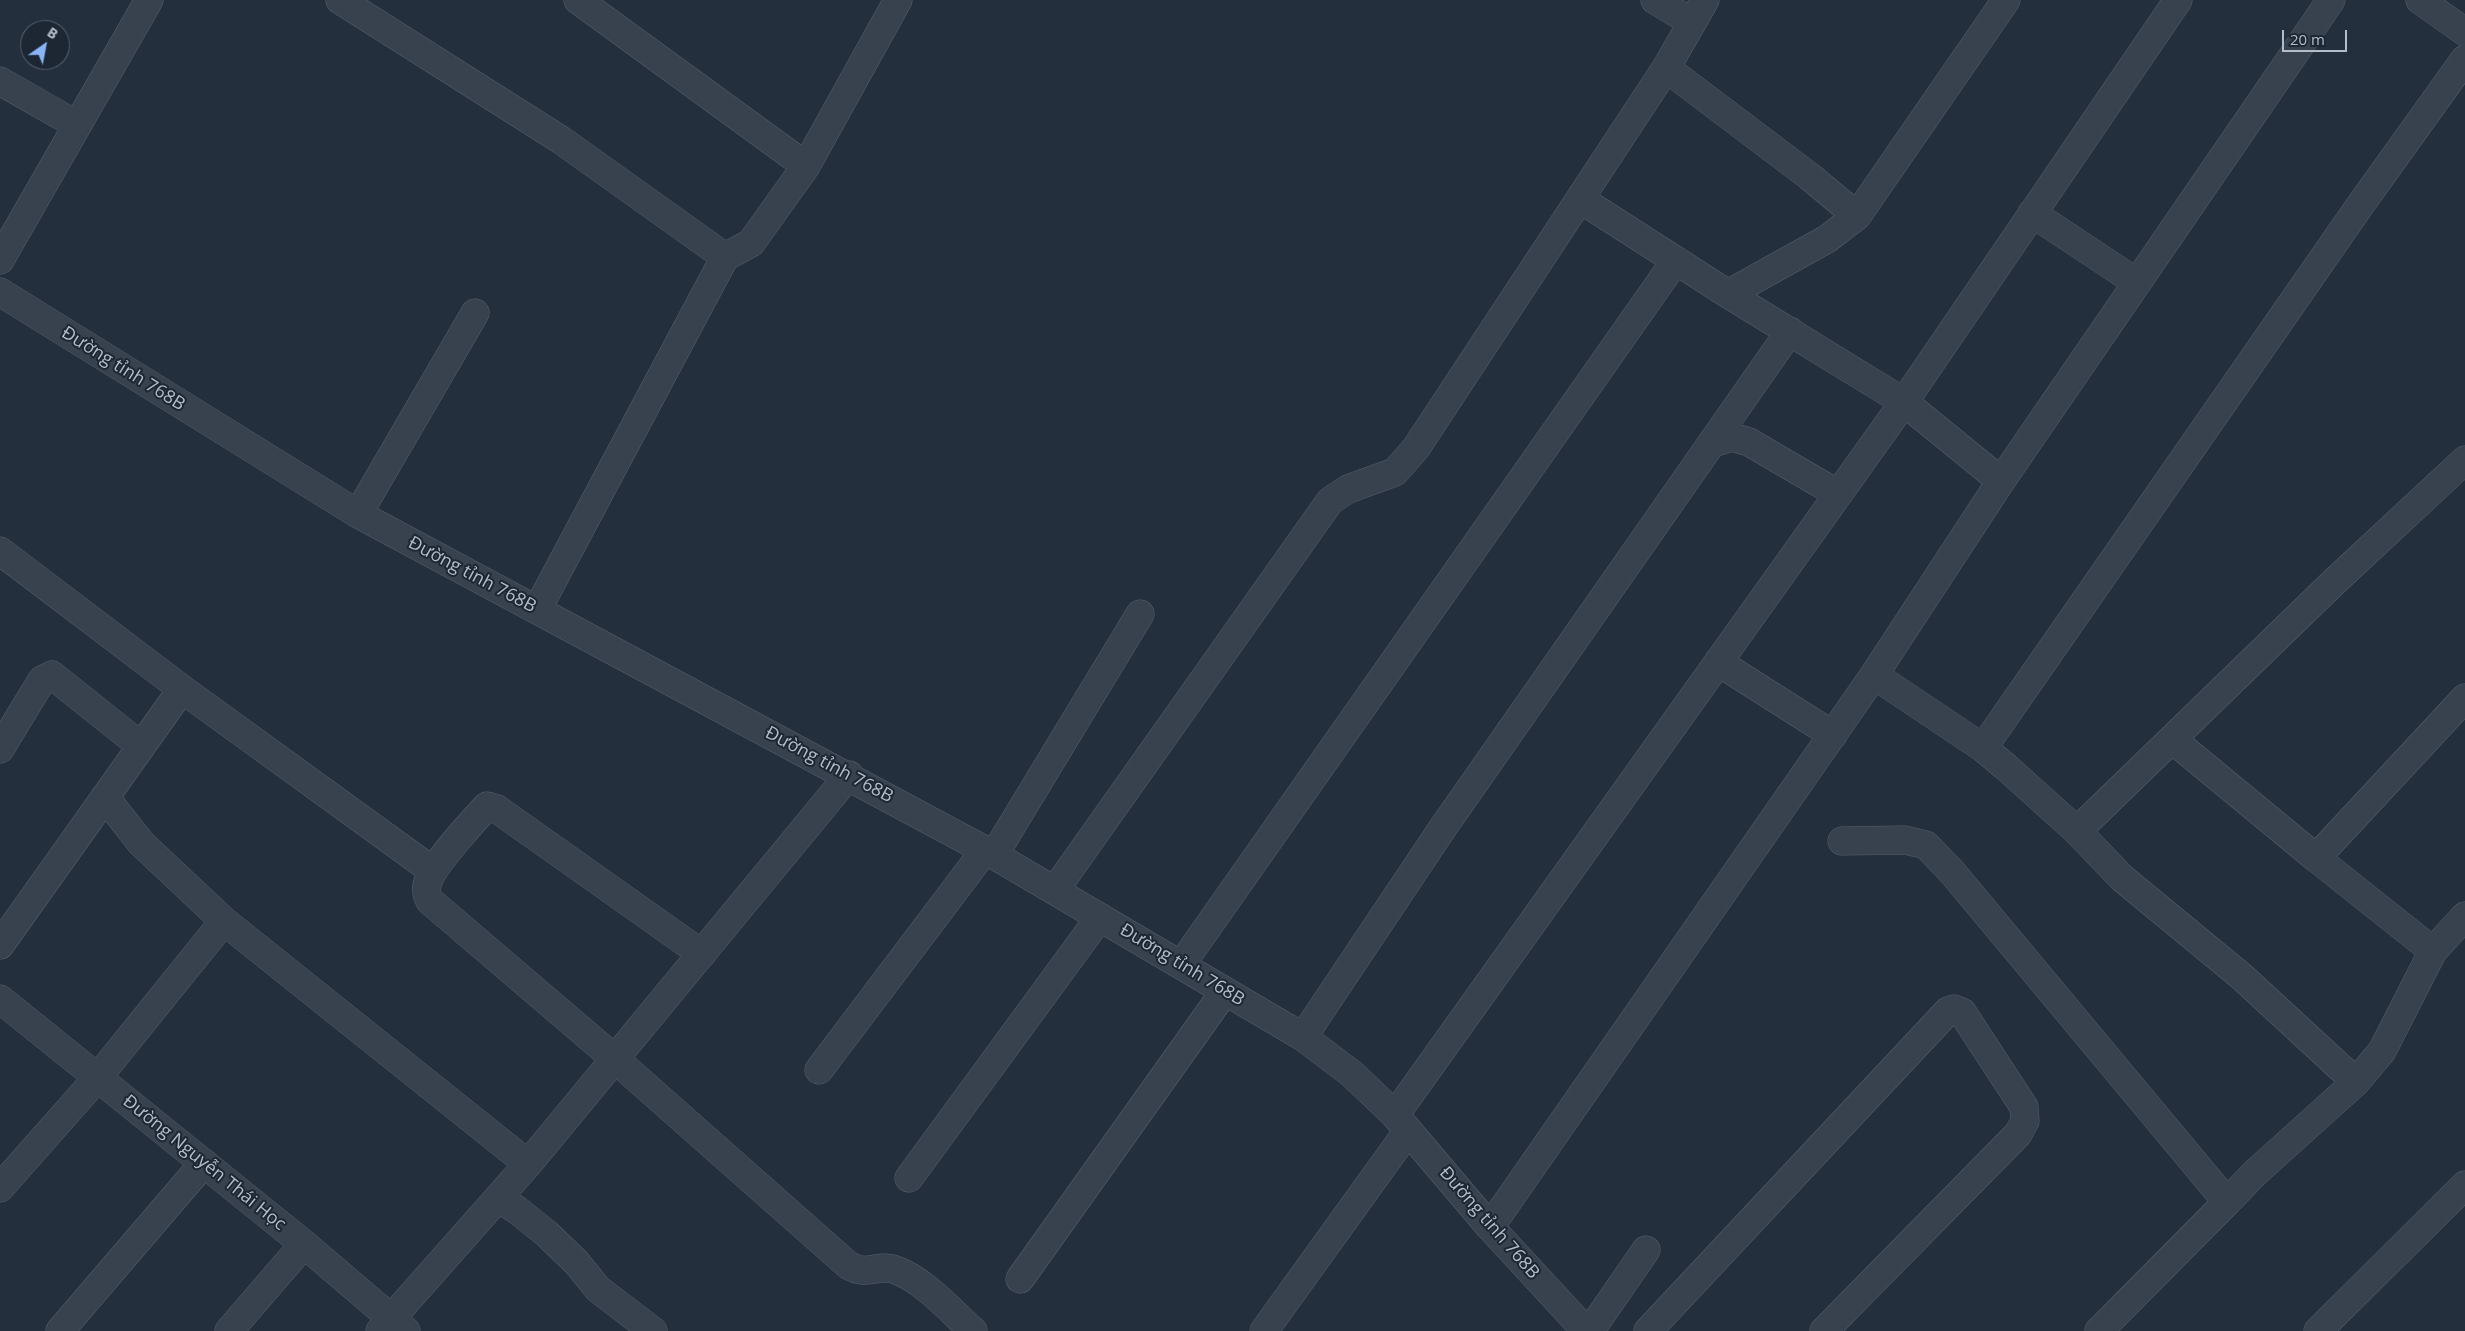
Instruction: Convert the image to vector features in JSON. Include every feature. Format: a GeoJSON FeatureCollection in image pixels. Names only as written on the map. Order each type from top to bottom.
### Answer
{"type":"FeatureCollection","features":[{"type":"Feature","properties":{"kind":"street"},"geometry":{"type":"LineString","coordinates":[[0,260],[148,0]]}},
{"type":"Feature","properties":{"kind":"street"},"geometry":{"type":"LineString","coordinates":[[340,0],[561,140],[724,257]]}},
{"type":"Feature","properties":{"kind":"street"},"geometry":{"type":"LineString","coordinates":[[578,0],[806,166]]}},
{"type":"Feature","properties":{"kind":"street"},"geometry":{"type":"LineString","coordinates":[[536,610],[724,257],[751,243],[806,166],[898,0]]}},
{"type":"Feature","properties":{"kind":"street"},"geometry":{"type":"LineString","coordinates":[[1055,890],[1330,501],[1348,489],[1395,472],[1416,448],[1666,68],[1698,11],[1655,0]]}},
{"type":"Feature","properties":{"kind":"street"},"geometry":{"type":"LineString","coordinates":[[1728,294],[1827,240],[1857,216],[2006,0]]}},
{"type":"Feature","properties":{"kind":"street"},"geometry":{"type":"LineString","coordinates":[[1264,1331],[1402,1123],[1718,662],[1904,402],[2178,0]]}},
{"type":"Feature","properties":{"kind":"street"},"geometry":{"type":"LineString","coordinates":[[1490,1227],[1874,675],[2001,481],[2330,0]]}},
{"type":"Feature","properties":{"kind":"street"},"geometry":{"type":"LineString","coordinates":[[2421,0],[2465,32]]}},
{"type":"Feature","properties":{"kind":"street"},"geometry":{"type":"LineString","coordinates":[[1983,748],[2361,204],[2465,60]]}},
{"type":"Feature","properties":{"kind":"street"},"geometry":{"type":"LineString","coordinates":[[1666,68],[1809,176],[1857,216]]}},
{"type":"Feature","properties":{"kind":"street"},"geometry":{"type":"LineString","coordinates":[[0,81],[77,125]]}},
{"type":"Feature","properties":{"kind":"street"},"geometry":{"type":"LineString","coordinates":[[1580,199],[1728,294],[1904,402],[2001,481]]}},
{"type":"Feature","properties":{"kind":"street"},"geometry":{"type":"LineString","coordinates":[[2032,213],[2136,282]]}},
{"type":"Feature","properties":{"kind":"street"},"geometry":{"type":"LineString","coordinates":[[1181,965],[1676,260]]}},
{"type":"Feature","properties":{"kind":"street","name":"Đường tỉnh 768B"},"geometry":{"type":"LineString","coordinates":[[0,292],[358,514],[990,852],[1303,1037],[1352,1074],[1402,1123],[1490,1227],[1588,1331]]}},
{"type":"Feature","properties":{"kind":"street"},"geometry":{"type":"LineString","coordinates":[[358,514],[475,313]]}},
{"type":"Feature","properties":{"kind":"street"},"geometry":{"type":"LineString","coordinates":[[1303,1037],[1442,829],[1790,331]]}},
{"type":"Feature","properties":{"kind":"street"},"geometry":{"type":"LineString","coordinates":[[1712,443],[1732,437],[1749,442],[1838,494]]}},
{"type":"Feature","properties":{"kind":"street"},"geometry":{"type":"LineString","coordinates":[[2077,830],[2335,581],[2465,460]]}},
{"type":"Feature","properties":{"kind":"street"},"geometry":{"type":"LineString","coordinates":[[0,550],[182,689],[433,871]]}},
{"type":"Feature","properties":{"kind":"street"},"geometry":{"type":"LineString","coordinates":[[819,1070],[990,852],[1140,614]]}},
{"type":"Feature","properties":{"kind":"street"},"geometry":{"type":"LineString","coordinates":[[1718,662],[1833,734]]}},
{"type":"Feature","properties":{"kind":"street"},"geometry":{"type":"LineString","coordinates":[[0,749],[42,680],[52,675],[141,746]]}},
{"type":"Feature","properties":{"kind":"street"},"geometry":{"type":"LineString","coordinates":[[1874,675],[1983,748],[2077,830],[2122,878],[2241,976],[2356,1082]]}},
{"type":"Feature","properties":{"kind":"street"},"geometry":{"type":"LineString","coordinates":[[0,945],[182,689]]}},
{"type":"Feature","properties":{"kind":"street"},"geometry":{"type":"LineString","coordinates":[[2316,858],[2465,698]]}},
{"type":"Feature","properties":{"kind":"street"},"geometry":{"type":"LineString","coordinates":[[2172,740],[2316,858],[2433,950]]}},
{"type":"Feature","properties":{"kind":"street"},"geometry":{"type":"LineString","coordinates":[[392,1327],[849,775]]}},
{"type":"Feature","properties":{"kind":"street"},"geometry":{"type":"LineString","coordinates":[[105,797],[141,843],[224,921],[528,1164]]}},
{"type":"Feature","properties":{"kind":"street"},"geometry":{"type":"LineString","coordinates":[[702,954],[496,809],[487,806],[433,871],[426,886],[426,894],[430,901],[615,1059],[848,1265],[856,1270],[867,1271],[891,1268],[913,1278],[973,1331]]}},
{"type":"Feature","properties":{"kind":"street"},"geometry":{"type":"LineString","coordinates":[[1842,841],[1905,840],[1926,845],[1952,872],[2227,1202]]}},
{"type":"Feature","properties":{"kind":"street"},"geometry":{"type":"LineString","coordinates":[[2099,1331],[2256,1173],[2356,1082],[2382,1051],[2433,950],[2465,916]]}},
{"type":"Feature","properties":{"kind":"street"},"geometry":{"type":"LineString","coordinates":[[909,1178],[1100,917]]}},
{"type":"Feature","properties":{"kind":"street"},"geometry":{"type":"LineString","coordinates":[[0,1188],[98,1077],[224,921]]}},
{"type":"Feature","properties":{"kind":"street"},"geometry":{"type":"LineString","coordinates":[[1020,1279],[1225,991]]}},
{"type":"Feature","properties":{"kind":"street","name":"Đường Nguyễn Thái Học"},"geometry":{"type":"LineString","coordinates":[[0,999],[304,1244],[392,1327]]}},
{"type":"Feature","properties":{"kind":"street"},"geometry":{"type":"LineString","coordinates":[[1648,1331],[1948,1011],[1954,1009],[1962,1012],[2024,1107],[2026,1121],[2018,1134],[1824,1331]]}},
{"type":"Feature","properties":{"kind":"street"},"geometry":{"type":"LineString","coordinates":[[60,1331],[204,1163]]}},
{"type":"Feature","properties":{"kind":"street"},"geometry":{"type":"LineString","coordinates":[[2318,1331],[2465,1185]]}},
{"type":"Feature","properties":{"kind":"street"},"geometry":{"type":"LineString","coordinates":[[498,1198],[547,1234],[577,1263],[598,1289],[652,1331]]}},
{"type":"Feature","properties":{"kind":"street"},"geometry":{"type":"LineString","coordinates":[[230,1331],[304,1244]]}},
{"type":"Feature","properties":{"kind":"street"},"geometry":{"type":"LineString","coordinates":[[1588,1331],[1646,1250]]}}]}
